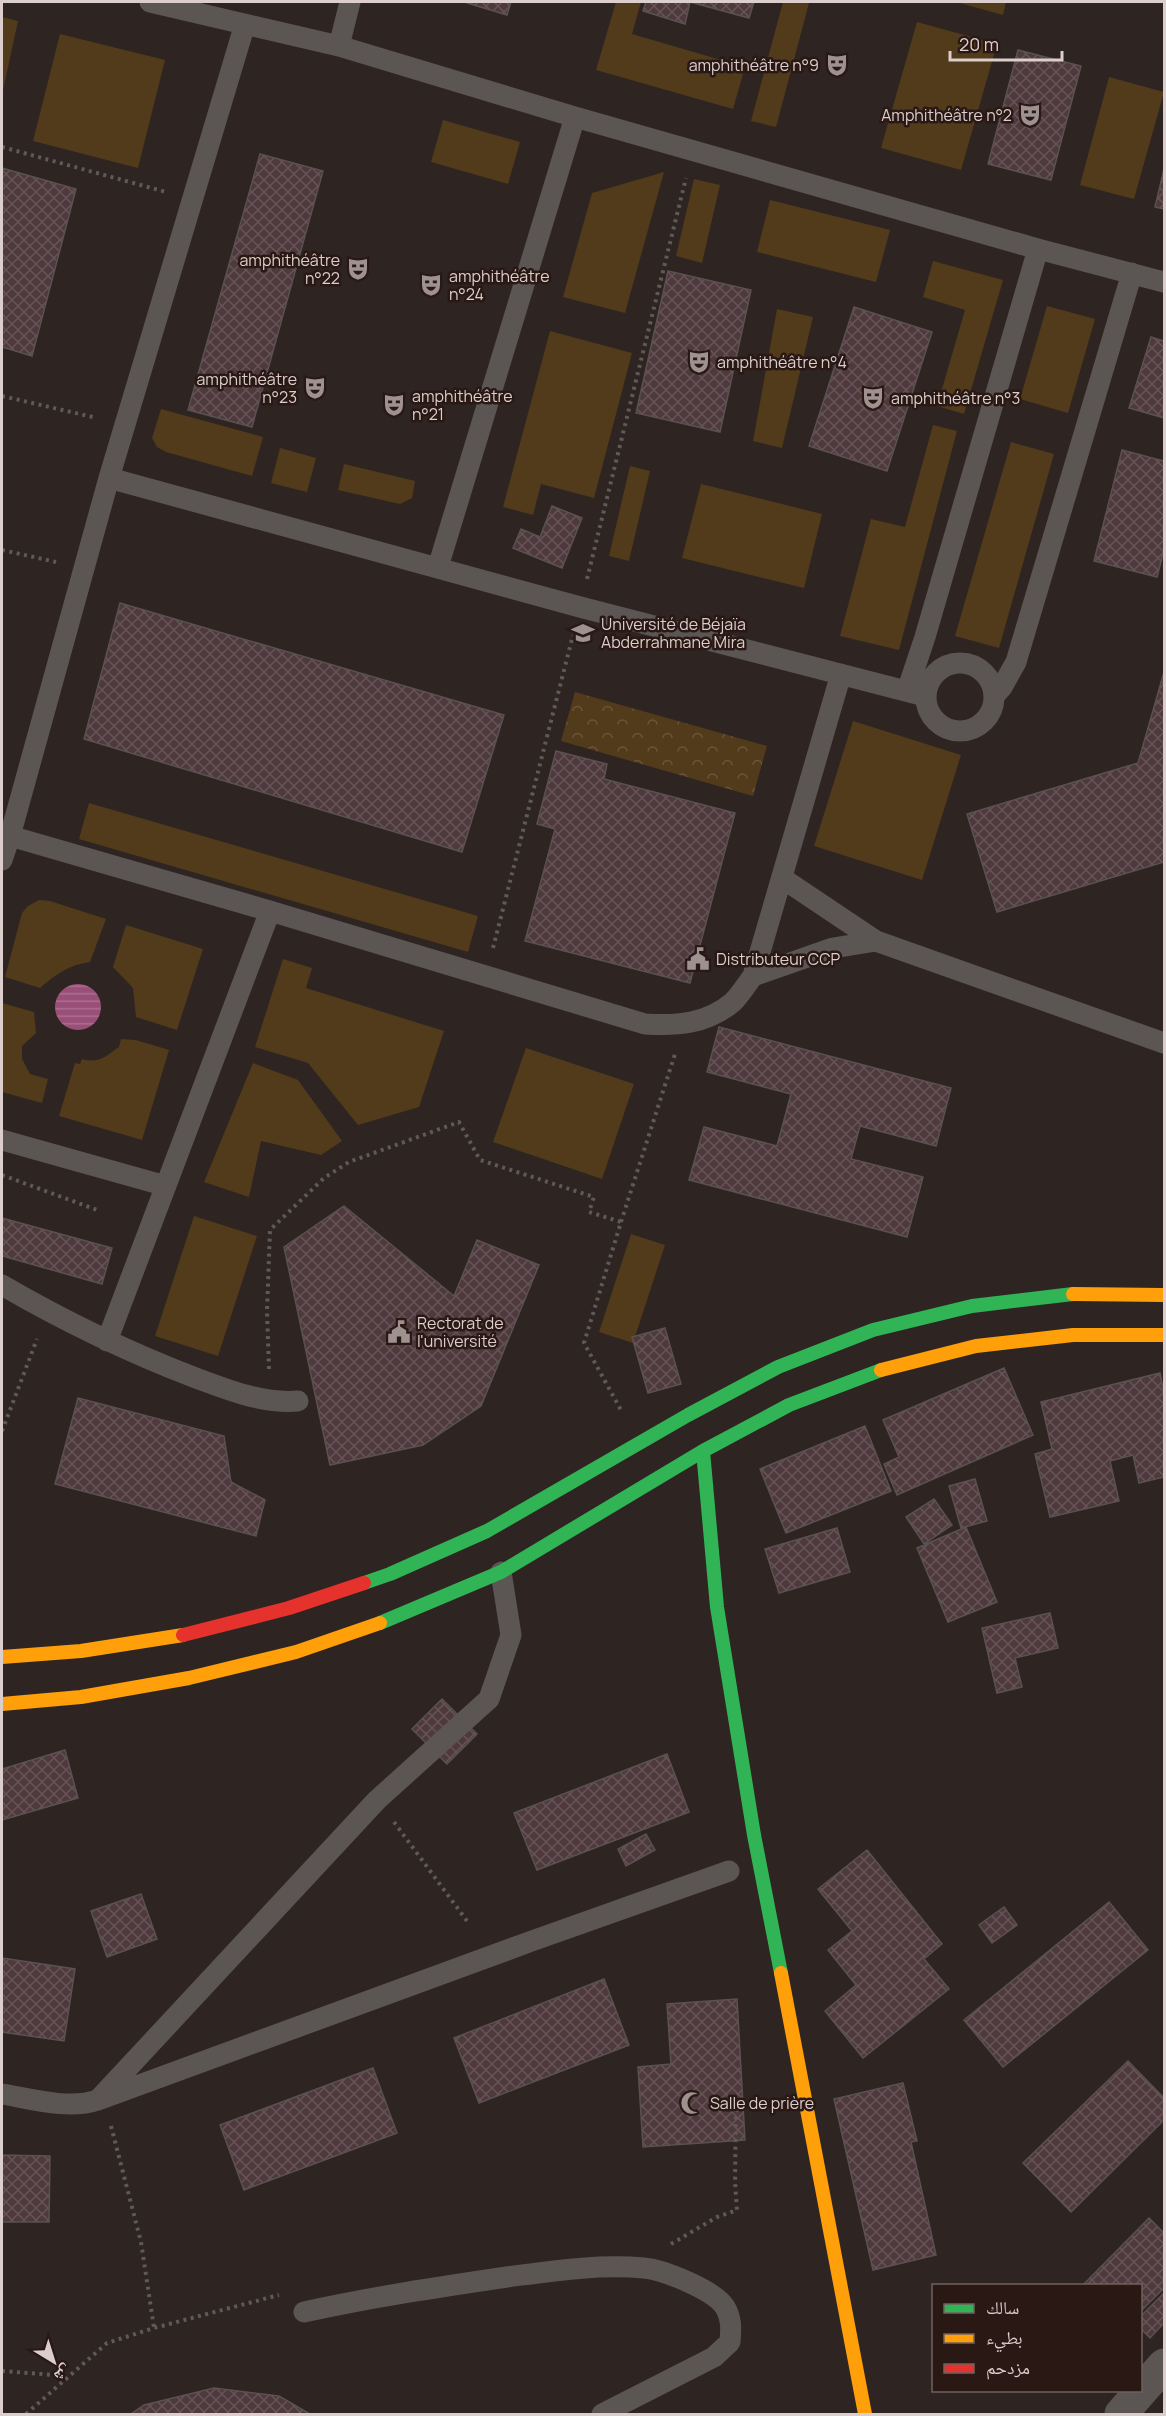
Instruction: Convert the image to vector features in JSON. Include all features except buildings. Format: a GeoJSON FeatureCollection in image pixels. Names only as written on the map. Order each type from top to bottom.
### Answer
{"type":"FeatureCollection","features":[{"type":"Feature","properties":{"kind":"street"},"geometry":{"type":"LineString","coordinates":[[2,1657],[81,1651],[186,1634],[289,1608],[390,1574],[489,1536],[688,1415],[778,1367],[873,1330],[972,1306],[1073,1294],[1164,1295]]}},
{"type":"Feature","properties":{"kind":"street"},"geometry":{"type":"LineString","coordinates":[[2,1704],[81,1697],[189,1678],[296,1652],[401,1616],[500,1567],[703,1451],[789,1405],[881,1370],[976,1346],[1073,1335],[1164,1335]]}},
{"type":"Feature","properties":{"kind":"street"},"geometry":{"type":"LineString","coordinates":[[703,1451],[717,1607],[754,1835],[865,2415]]}},
{"type":"Feature","properties":{"kind":"street"},"geometry":{"type":"LineString","coordinates":[[1142,2391],[1164,2365]]}},
{"type":"Feature","properties":{"kind":"street"},"geometry":{"type":"LineString","coordinates":[[1121,2415],[1141,2392]]}},
{"type":"Feature","properties":{"kind":"lane"},"geometry":{"type":"LineString","coordinates":[[150,2],[339,46],[575,117],[1038,249],[1164,282]]}},
{"type":"Feature","properties":{"kind":"lane"},"geometry":{"type":"LineString","coordinates":[[339,46],[350,2]]}},
{"type":"Feature","properties":{"kind":"lane"},"geometry":{"type":"LineString","coordinates":[[2,860],[108,478],[245,24]]}},
{"type":"Feature","properties":{"kind":"lane"},"geometry":{"type":"LineString","coordinates":[[438,567],[575,117]]}},
{"type":"Feature","properties":{"kind":"lane"},"geometry":{"type":"LineString","coordinates":[[916,693],[925,637],[1038,249]]}},
{"type":"Feature","properties":{"kind":"lane"},"geometry":{"type":"LineString","coordinates":[[995,695],[1016,662],[1132,273]]}},
{"type":"Feature","properties":{"kind":"lane"},"geometry":{"type":"LineString","coordinates":[[108,478],[580,607],[916,693],[936,722],[945,728],[964,731],[983,723],[993,707],[995,695],[993,683],[986,673],[977,666],[953,662],[942,667],[916,693]]}},
{"type":"Feature","properties":{"kind":"lane"},"geometry":{"type":"LineString","coordinates":[[925,637],[929,665],[934,675]]}},
{"type":"Feature","properties":{"kind":"lane"},"geometry":{"type":"LineString","coordinates":[[10,836],[270,911],[485,978],[645,1024],[674,1026],[706,1019],[733,1002],[753,976],[841,674]]}},
{"type":"Feature","properties":{"kind":"lane"},"geometry":{"type":"LineString","coordinates":[[782,878],[876,941],[1164,1043]]}},
{"type":"Feature","properties":{"kind":"lane"},"geometry":{"type":"LineString","coordinates":[[107,1341],[270,911]]}},
{"type":"Feature","properties":{"kind":"lane"},"geometry":{"type":"LineString","coordinates":[[753,976],[833,948],[876,941]]}},
{"type":"Feature","properties":{"kind":"lane"},"geometry":{"type":"LineString","coordinates":[[2,1140],[166,1186]]}},
{"type":"Feature","properties":{"kind":"lane"},"geometry":{"type":"LineString","coordinates":[[2,1285],[48,1312],[107,1341],[215,1385],[271,1401],[298,1401]]}},
{"type":"Feature","properties":{"kind":"lane"},"geometry":{"type":"LineString","coordinates":[[98,2100],[377,1800],[489,1699],[511,1635],[500,1567]]}},
{"type":"Feature","properties":{"kind":"lane"},"geometry":{"type":"LineString","coordinates":[[2,2094],[43,2102],[86,2104],[507,1950],[729,1872]]}},
{"type":"Feature","properties":{"kind":"lane"},"geometry":{"type":"LineString","coordinates":[[304,2312],[449,2284],[600,2266],[646,2268],[676,2277],[724,2306],[732,2323],[730,2342],[714,2357],[602,2415]]}},
{"type":"Feature","properties":{"kind":"path"},"geometry":{"type":"LineString","coordinates":[[2,147],[192,200]]}},
{"type":"Feature","properties":{"kind":"path"},"geometry":{"type":"LineString","coordinates":[[485,978],[693,150]]}},
{"type":"Feature","properties":{"kind":"path"},"geometry":{"type":"LineString","coordinates":[[2,396],[124,425]]}},
{"type":"Feature","properties":{"kind":"path"},"geometry":{"type":"LineString","coordinates":[[2,550],[84,569]]}},
{"type":"Feature","properties":{"kind":"path"},"geometry":{"type":"LineString","coordinates":[[622,1413],[584,1343],[685,1023]]}},
{"type":"Feature","properties":{"kind":"path"},"geometry":{"type":"LineString","coordinates":[[271,1401],[267,1311],[270,1230],[324,1178],[349,1162],[459,1122],[480,1160],[594,1197],[589,1212],[621,1222]]}},
{"type":"Feature","properties":{"kind":"path"},"geometry":{"type":"LineString","coordinates":[[2,1175],[97,1210]]}},
{"type":"Feature","properties":{"kind":"path"},"geometry":{"type":"LineString","coordinates":[[2,1431],[48,1312]]}},
{"type":"Feature","properties":{"kind":"path"},"geometry":{"type":"LineString","coordinates":[[377,1800],[467,1921]]}},
{"type":"Feature","properties":{"kind":"path"},"geometry":{"type":"LineString","coordinates":[[26,2415],[107,2343],[154,2328],[141,2242],[112,2128],[98,2100]]}},
{"type":"Feature","properties":{"kind":"path"},"geometry":{"type":"LineString","coordinates":[[2,2372],[68,2376]]}},
{"type":"Feature","properties":{"kind":"green space"},"geometry":{"type":"Polygon","coordinates":[[[616,2],[641,2],[632,34],[745,67],[733,109],[596,70],[616,2]]]}},
{"type":"Feature","properties":{"kind":"green space"},"geometry":{"type":"Polygon","coordinates":[[[783,2],[809,3],[776,127],[751,121],[783,2]]]}},
{"type":"Feature","properties":{"kind":"green space"},"geometry":{"type":"Polygon","coordinates":[[[956,2],[1006,2],[1003,15],[956,2]]]}},
{"type":"Feature","properties":{"kind":"green space"},"geometry":{"type":"Polygon","coordinates":[[[2,17],[18,21],[2,95],[2,17]]]}},
{"type":"Feature","properties":{"kind":"green space"},"geometry":{"type":"Polygon","coordinates":[[[917,22],[997,44],[961,170],[881,148],[917,22]]]}},
{"type":"Feature","properties":{"kind":"green space"},"geometry":{"type":"Polygon","coordinates":[[[60,34],[165,60],[138,168],[33,141],[60,34]]]}},
{"type":"Feature","properties":{"kind":"green space"},"geometry":{"type":"Polygon","coordinates":[[[1109,77],[1164,92],[1134,199],[1080,185],[1109,77]]]}},
{"type":"Feature","properties":{"kind":"green space"},"geometry":{"type":"Polygon","coordinates":[[[443,120],[520,142],[508,184],[431,162],[443,120]]]}},
{"type":"Feature","properties":{"kind":"green space"},"geometry":{"type":"Polygon","coordinates":[[[664,172],[625,313],[563,297],[592,193],[664,172]]]}},
{"type":"Feature","properties":{"kind":"green space"},"geometry":{"type":"Polygon","coordinates":[[[694,179],[720,185],[702,263],[676,256],[694,179]]]}},
{"type":"Feature","properties":{"kind":"green space"},"geometry":{"type":"Polygon","coordinates":[[[770,200],[890,230],[876,282],[757,252],[770,200]]]}},
{"type":"Feature","properties":{"kind":"green space"},"geometry":{"type":"Polygon","coordinates":[[[933,261],[1003,280],[964,414],[937,406],[965,310],[923,297],[933,261]]]}},
{"type":"Feature","properties":{"kind":"green space"},"geometry":{"type":"Polygon","coordinates":[[[1047,306],[1095,319],[1068,413],[1020,399],[1047,306]]]}},
{"type":"Feature","properties":{"kind":"green space"},"geometry":{"type":"Polygon","coordinates":[[[777,309],[813,317],[782,448],[753,441],[777,309]]]}},
{"type":"Feature","properties":{"kind":"green space"},"geometry":{"type":"Polygon","coordinates":[[[550,331],[632,353],[594,498],[541,484],[533,515],[503,507],[550,331]]]}},
{"type":"Feature","properties":{"kind":"green space"},"geometry":{"type":"Polygon","coordinates":[[[161,409],[263,437],[252,476],[166,452],[157,447],[152,438],[161,409]]]}},
{"type":"Feature","properties":{"kind":"green space"},"geometry":{"type":"Polygon","coordinates":[[[933,425],[957,431],[899,650],[840,636],[871,519],[905,527],[933,425]]]}},
{"type":"Feature","properties":{"kind":"green space"},"geometry":{"type":"Polygon","coordinates":[[[1011,442],[1054,454],[999,648],[955,636],[1011,442]]]}},
{"type":"Feature","properties":{"kind":"green space"},"geometry":{"type":"Polygon","coordinates":[[[280,448],[316,458],[307,492],[271,483],[280,448]]]}},
{"type":"Feature","properties":{"kind":"green space"},"geometry":{"type":"Polygon","coordinates":[[[344,464],[415,481],[412,498],[400,504],[338,490],[344,464]]]}},
{"type":"Feature","properties":{"kind":"green space"},"geometry":{"type":"Polygon","coordinates":[[[630,466],[650,471],[629,561],[609,556],[630,466]]]}},
{"type":"Feature","properties":{"kind":"green space"},"geometry":{"type":"Polygon","coordinates":[[[701,484],[822,514],[804,588],[682,558],[701,484]]]}},
{"type":"Feature","properties":{"kind":"green space"},"geometry":{"type":"Polygon","coordinates":[[[575,692],[767,746],[753,796],[561,741],[575,692]]]}},
{"type":"Feature","properties":{"kind":"green space"},"geometry":{"type":"Polygon","coordinates":[[[853,721],[961,755],[922,880],[814,846],[853,721]]]}},
{"type":"Feature","properties":{"kind":"green space"},"geometry":{"type":"Polygon","coordinates":[[[89,803],[478,916],[468,952],[79,839],[89,803]]]}},
{"type":"Feature","properties":{"kind":"green space"},"geometry":{"type":"Polygon","coordinates":[[[39,900],[50,901],[106,919],[90,962],[63,971],[40,988],[5,977],[22,913],[28,906],[39,900]]]}},
{"type":"Feature","properties":{"kind":"green space"},"geometry":{"type":"Polygon","coordinates":[[[126,925],[203,949],[177,1030],[136,1017],[133,988],[113,967],[126,925]]]}},
{"type":"Feature","properties":{"kind":"green space"},"geometry":{"type":"Polygon","coordinates":[[[283,959],[312,968],[306,988],[444,1031],[419,1107],[358,1125],[308,1063],[255,1047],[283,959]]]}},
{"type":"Feature","properties":{"kind":"green space"},"geometry":{"type":"Polygon","coordinates":[[[2,1003],[34,1012],[36,1033],[22,1046],[22,1059],[30,1074],[48,1079],[42,1103],[2,1092],[2,1003]]]}},
{"type":"Feature","properties":{"kind":"green space"},"geometry":{"type":"Polygon","coordinates":[[[121,1039],[136,1040],[169,1050],[142,1140],[59,1116],[75,1063],[80,1064],[82,1059],[102,1058],[119,1047],[121,1039]]]}},
{"type":"Feature","properties":{"kind":"green space"},"geometry":{"type":"Polygon","coordinates":[[[526,1048],[634,1084],[602,1179],[493,1142],[526,1048]]]}},
{"type":"Feature","properties":{"kind":"green space"},"geometry":{"type":"Polygon","coordinates":[[[253,1063],[298,1080],[342,1141],[321,1155],[261,1141],[249,1197],[204,1182],[253,1063]]]}},
{"type":"Feature","properties":{"kind":"green space"},"geometry":{"type":"Polygon","coordinates":[[[194,1216],[257,1236],[218,1356],[155,1336],[194,1216]]]}},
{"type":"Feature","properties":{"kind":"green space"},"geometry":{"type":"Polygon","coordinates":[[[631,1234],[665,1245],[633,1343],[599,1332],[631,1234]]]}},
{"type":"Feature","properties":{"kind":"shaded area"},"geometry":{"type":"Polygon","coordinates":[[[78,984],[94,991],[101,1007],[94,1023],[78,1030],[62,1023],[55,1007],[62,991],[78,984]]]}},
{"type":"Feature","properties":{"kind":"traffic: fast"},"geometry":{"type":"LineString","coordinates":[[364,1583],[390,1574],[487,1531],[688,1415],[778,1367],[873,1330],[972,1306],[1073,1294]]}},
{"type":"Feature","properties":{"kind":"traffic: fast"},"geometry":{"type":"LineString","coordinates":[[380,1623],[501,1572],[703,1451],[789,1405],[881,1370]]}},
{"type":"Feature","properties":{"kind":"traffic: fast"},"geometry":{"type":"LineString","coordinates":[[703,1451],[717,1607],[754,1835],[781,1973]]}},
{"type":"Feature","properties":{"kind":"traffic: slow"},"geometry":{"type":"LineString","coordinates":[[1073,1294],[1164,1295]]}},
{"type":"Feature","properties":{"kind":"traffic: slow"},"geometry":{"type":"LineString","coordinates":[[881,1370],[976,1346],[1073,1335],[1164,1335]]}},
{"type":"Feature","properties":{"kind":"traffic: slow"},"geometry":{"type":"LineString","coordinates":[[2,1704],[81,1697],[189,1678],[296,1652],[380,1623]]}},
{"type":"Feature","properties":{"kind":"traffic: slow"},"geometry":{"type":"LineString","coordinates":[[2,1657],[81,1651],[183,1635]]}},
{"type":"Feature","properties":{"kind":"traffic: slow"},"geometry":{"type":"LineString","coordinates":[[781,1973],[865,2414]]}},
{"type":"Feature","properties":{"kind":"traffic: jam"},"geometry":{"type":"LineString","coordinates":[[183,1635],[289,1608],[364,1583]]}},
{"type":"Feature","properties":{"kind":"place","name":"amphithéâtre n°9"},"geometry":{"type":"Point","coordinates":[837,65]}},
{"type":"Feature","properties":{"kind":"place","name":"Amphithéâtre n°2"},"geometry":{"type":"Point","coordinates":[1030,115]}},
{"type":"Feature","properties":{"kind":"place","name":"amphithéâtre n°22"},"geometry":{"type":"Point","coordinates":[358,269]}},
{"type":"Feature","properties":{"kind":"place","name":"amphithéâtre n°24"},"geometry":{"type":"Point","coordinates":[431,285]}},
{"type":"Feature","properties":{"kind":"place","name":"amphithéâtre n°4"},"geometry":{"type":"Point","coordinates":[699,362]}},
{"type":"Feature","properties":{"kind":"place","name":"amphithéâtre n°23"},"geometry":{"type":"Point","coordinates":[315,388]}},
{"type":"Feature","properties":{"kind":"place","name":"amphithéâtre n°3"},"geometry":{"type":"Point","coordinates":[873,398]}},
{"type":"Feature","properties":{"kind":"place","name":"amphithéâtre n°21"},"geometry":{"type":"Point","coordinates":[394,405]}},
{"type":"Feature","properties":{"kind":"place","name":"Université de Béjaïa Abderrahmane Mira"},"geometry":{"type":"Point","coordinates":[583,633]}},
{"type":"Feature","properties":{"kind":"place","name":"Distributeur CCP"},"geometry":{"type":"Point","coordinates":[698,959]}},
{"type":"Feature","properties":{"kind":"place","name":"Rectorat de l'université"},"geometry":{"type":"Point","coordinates":[399,1332]}},
{"type":"Feature","properties":{"kind":"place","name":"Salle de prière"},"geometry":{"type":"Point","coordinates":[692,2103]}}]}
